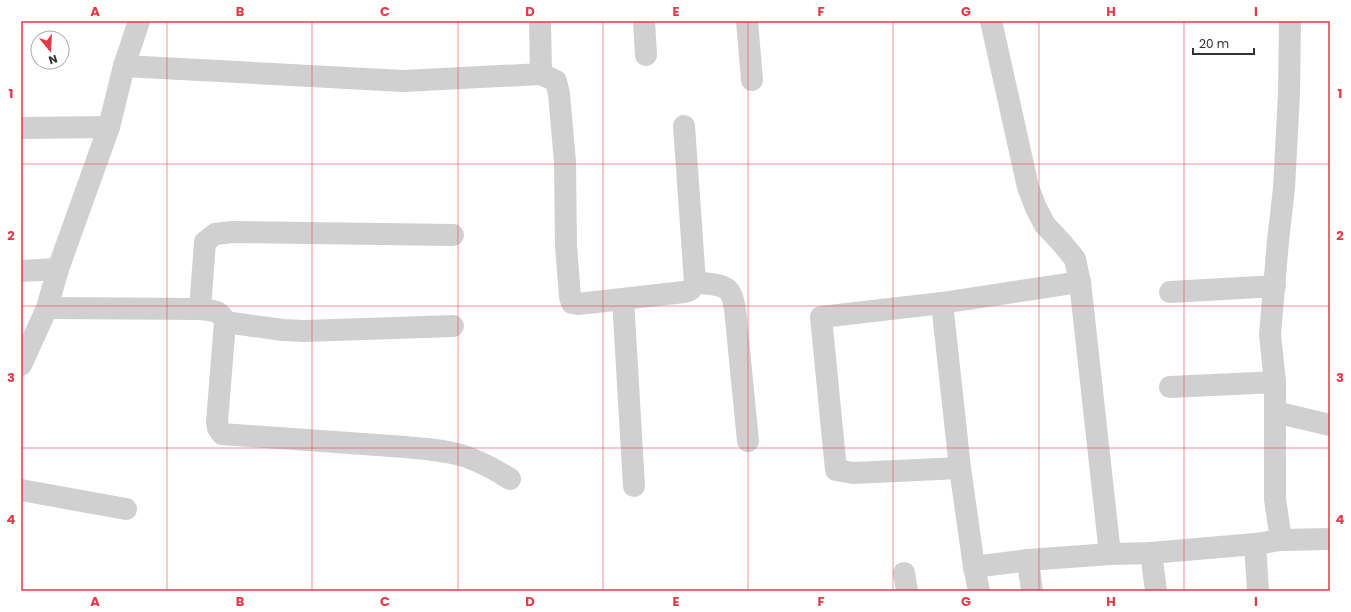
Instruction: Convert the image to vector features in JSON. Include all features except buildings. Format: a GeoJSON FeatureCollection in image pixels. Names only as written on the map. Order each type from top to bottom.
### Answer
{"type":"FeatureCollection","features":[{"type":"Feature","properties":{"kind":"street"},"geometry":{"type":"LineString","coordinates":[[21,365],[47,308],[58,269],[109,127],[124,66],[139,21]]}},
{"type":"Feature","properties":{"kind":"street"},"geometry":{"type":"LineString","coordinates":[[540,21],[541,74]]}},
{"type":"Feature","properties":{"kind":"street"},"geometry":{"type":"LineString","coordinates":[[644,21],[646,55]]}},
{"type":"Feature","properties":{"kind":"street"},"geometry":{"type":"LineString","coordinates":[[746,21],[752,80]]}},
{"type":"Feature","properties":{"kind":"street"},"geometry":{"type":"LineString","coordinates":[[991,21],[1028,187],[1036,208],[1045,225],[1075,259],[1080,282],[1110,554]]}},
{"type":"Feature","properties":{"kind":"street"},"geometry":{"type":"LineString","coordinates":[[1281,540],[1275,498],[1275,382],[1270,334],[1284,188],[1289,94],[1290,21]]}},
{"type":"Feature","properties":{"kind":"street"},"geometry":{"type":"LineString","coordinates":[[124,66],[403,81],[541,74],[556,81],[559,94],[565,162],[566,245],[570,298],[572,303],[578,304],[689,292],[692,289],[694,282],[684,126]]}},
{"type":"Feature","properties":{"kind":"street"},"geometry":{"type":"LineString","coordinates":[[21,128],[109,127]]}},
{"type":"Feature","properties":{"kind":"street"},"geometry":{"type":"LineString","coordinates":[[200,309],[205,242],[214,234],[232,232],[453,235]]}},
{"type":"Feature","properties":{"kind":"street"},"geometry":{"type":"LineString","coordinates":[[21,271],[58,269]]}},
{"type":"Feature","properties":{"kind":"street"},"geometry":{"type":"LineString","coordinates":[[694,282],[718,286],[728,290],[736,309],[748,442]]}},
{"type":"Feature","properties":{"kind":"street"},"geometry":{"type":"LineString","coordinates":[[960,468],[853,473],[836,470],[821,317],[942,303],[1080,282]]}},
{"type":"Feature","properties":{"kind":"street"},"geometry":{"type":"LineString","coordinates":[[1170,292],[1275,286]]}},
{"type":"Feature","properties":{"kind":"street"},"geometry":{"type":"LineString","coordinates":[[623,299],[634,486]]}},
{"type":"Feature","properties":{"kind":"street"},"geometry":{"type":"LineString","coordinates":[[942,303],[960,468],[974,567],[979,591]]}},
{"type":"Feature","properties":{"kind":"street"},"geometry":{"type":"LineString","coordinates":[[47,308],[200,309],[218,312],[222,315],[225,322],[217,422],[218,428],[222,434],[434,450],[466,456],[488,465],[510,479]]}},
{"type":"Feature","properties":{"kind":"street"},"geometry":{"type":"LineString","coordinates":[[225,322],[283,330],[305,331],[453,326]]}},
{"type":"Feature","properties":{"kind":"street"},"geometry":{"type":"LineString","coordinates":[[1170,387],[1275,382]]}},
{"type":"Feature","properties":{"kind":"street"},"geometry":{"type":"LineString","coordinates":[[1275,412],[1330,425]]}},
{"type":"Feature","properties":{"kind":"street"},"geometry":{"type":"LineString","coordinates":[[21,490],[126,509]]}},
{"type":"Feature","properties":{"kind":"street"},"geometry":{"type":"LineString","coordinates":[[974,567],[1028,560],[1110,554],[1151,553],[1256,544],[1281,540],[1330,539]]}},
{"type":"Feature","properties":{"kind":"street"},"geometry":{"type":"LineString","coordinates":[[1256,544],[1258,591]]}},
{"type":"Feature","properties":{"kind":"street"},"geometry":{"type":"LineString","coordinates":[[1151,553],[1156,591]]}},
{"type":"Feature","properties":{"kind":"street"},"geometry":{"type":"LineString","coordinates":[[1028,560],[1032,591]]}}]}
